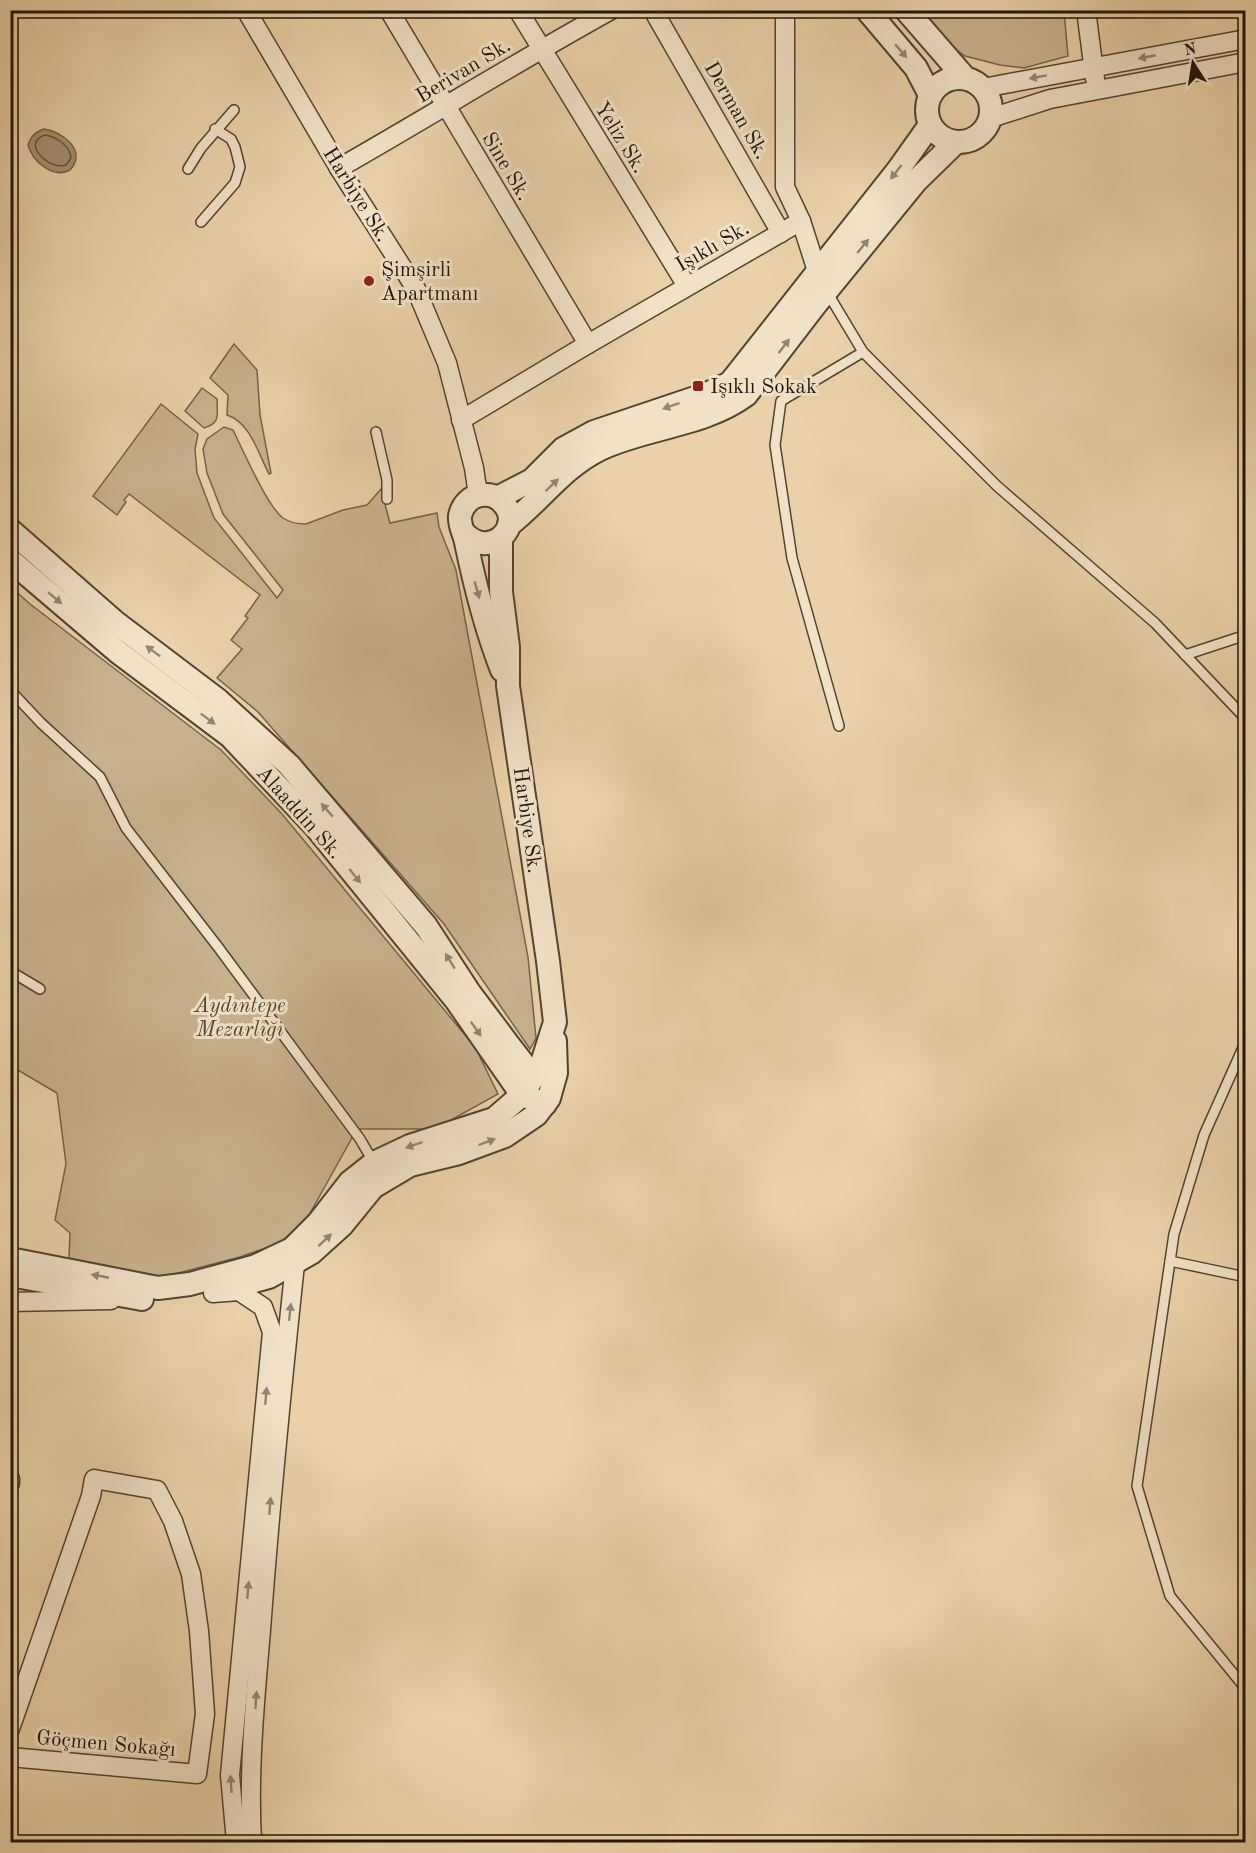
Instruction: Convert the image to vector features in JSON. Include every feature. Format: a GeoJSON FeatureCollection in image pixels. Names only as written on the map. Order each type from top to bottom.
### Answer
{"type":"FeatureCollection","features":[{"type":"Feature","properties":{"kind":"street","name":"Harbiye Sk."},"geometry":{"type":"LineString","coordinates":[[246,10],[339,168],[417,289],[447,363],[474,468],[488,496]]}},
{"type":"Feature","properties":{"kind":"street","name":"Sine Sk."},"geometry":{"type":"LineString","coordinates":[[389,10],[588,344]]}},
{"type":"Feature","properties":{"kind":"street","name":"Yeliz Sk."},"geometry":{"type":"LineString","coordinates":[[518,10],[687,286]]}},
{"type":"Feature","properties":{"kind":"street","name":"Berivan Sk."},"geometry":{"type":"LineString","coordinates":[[339,168],[611,10]]}},
{"type":"Feature","properties":{"kind":"street","name":"Derman Sk."},"geometry":{"type":"LineString","coordinates":[[653,10],[781,233]]}},
{"type":"Feature","properties":{"kind":"street"},"geometry":{"type":"LineString","coordinates":[[785,10],[785,187],[801,221],[822,281]]}},
{"type":"Feature","properties":{"kind":"street"},"geometry":{"type":"LineString","coordinates":[[867,10],[916,68],[930,95]]}},
{"type":"Feature","properties":{"kind":"street"},"geometry":{"type":"LineString","coordinates":[[906,10],[974,83],[989,97],[992,107],[991,118],[982,134],[974,139],[956,142],[946,140],[930,125],[927,105],[930,95],[945,81],[954,78],[974,83],[1092,67],[1245,39]]}},
{"type":"Feature","properties":{"kind":"street"},"geometry":{"type":"LineString","coordinates":[[1086,10],[1092,67],[1098,90]]}},
{"type":"Feature","properties":{"kind":"street"},"geometry":{"type":"LineString","coordinates":[[991,118],[1050,99],[1245,62]]}},
{"type":"Feature","properties":{"kind":"street"},"geometry":{"type":"LineString","coordinates":[[464,533],[477,543],[494,543],[575,463],[602,448],[711,414],[734,404],[746,395],[930,125]]}},
{"type":"Feature","properties":{"kind":"street"},"geometry":{"type":"LineString","coordinates":[[508,686],[492,645],[473,578],[461,526],[465,504],[532,480],[563,449],[594,432],[706,394],[730,383],[822,281],[956,142]]}},
{"type":"Feature","properties":{"kind":"street","name":"Işıklı Sk."},"geometry":{"type":"LineString","coordinates":[[461,420],[801,221]]}},
{"type":"Feature","properties":{"kind":"street"},"geometry":{"type":"LineString","coordinates":[[488,496],[508,510],[505,532]]}},
{"type":"Feature","properties":{"kind":"street","name":"Alaaddin Sk."},"geometry":{"type":"LineString","coordinates":[[10,530],[115,622],[218,700],[289,765],[426,926],[469,992],[525,1066],[538,1072]]}},
{"type":"Feature","properties":{"kind":"street","name":"Harbiye Sk."},"geometry":{"type":"LineString","coordinates":[[10,1259],[158,1288],[190,1284],[256,1266],[292,1249],[318,1223],[350,1182],[374,1163],[410,1146],[494,1119],[522,1095],[538,1072],[555,1022],[508,686],[508,647],[501,592],[505,532]]}},
{"type":"Feature","properties":{"kind":"street","name":"Alaaddin Sk."},"geometry":{"type":"LineString","coordinates":[[10,560],[118,652],[231,736],[315,826],[456,1000],[522,1095]]}},
{"type":"Feature","properties":{"kind":"street"},"geometry":{"type":"LineString","coordinates":[[213,1293],[269,1277],[295,1264],[342,1225],[373,1187],[410,1165],[459,1153],[505,1136],[537,1115],[549,1098],[556,1073],[555,1022]]}},
{"type":"Feature","properties":{"kind":"street"},"geometry":{"type":"LineString","coordinates":[[522,1095],[545,1104]]}},
{"type":"Feature","properties":{"kind":"street"},"geometry":{"type":"LineString","coordinates":[[252,1842],[250,1800],[253,1739],[270,1504],[295,1264]]}},
{"type":"Feature","properties":{"kind":"street"},"geometry":{"type":"LineString","coordinates":[[10,1275],[141,1299]]}},
{"type":"Feature","properties":{"kind":"street"},"geometry":{"type":"LineString","coordinates":[[10,1302],[183,1298],[239,1291],[263,1306],[272,1332],[230,1775],[236,1842]]}},
{"type":"Feature","properties":{"kind":"street","name":"Göçmen Sokağı"},"geometry":{"type":"LineString","coordinates":[[10,1729],[94,1479],[158,1490],[173,1521],[191,1575],[199,1631],[205,1714],[197,1774],[10,1757]]}},
{"type":"Feature","properties":{"kind":"lane"},"geometry":{"type":"LineString","coordinates":[[188,170],[215,129],[234,110]]}},
{"type":"Feature","properties":{"kind":"lane"},"geometry":{"type":"LineString","coordinates":[[201,222],[235,183],[240,167],[231,139],[215,129]]}},
{"type":"Feature","properties":{"kind":"lane"},"geometry":{"type":"LineString","coordinates":[[822,281],[863,352],[997,486],[1155,623],[1245,719]]}},
{"type":"Feature","properties":{"kind":"lane"},"geometry":{"type":"LineString","coordinates":[[839,726],[792,558],[776,445],[781,401],[863,352]]}},
{"type":"Feature","properties":{"kind":"lane"},"geometry":{"type":"LineString","coordinates":[[376,432],[387,480],[387,499]]}},
{"type":"Feature","properties":{"kind":"lane"},"geometry":{"type":"LineString","coordinates":[[1185,655],[1245,635]]}},
{"type":"Feature","properties":{"kind":"lane"},"geometry":{"type":"LineString","coordinates":[[10,690],[41,723],[100,777],[126,828],[218,947],[353,1129],[374,1163]]}},
{"type":"Feature","properties":{"kind":"lane"},"geometry":{"type":"LineString","coordinates":[[10,971],[40,989]]}},
{"type":"Feature","properties":{"kind":"lane"},"geometry":{"type":"LineString","coordinates":[[1245,1041],[1204,1135],[1174,1234],[1137,1486],[1170,1596],[1245,1689]]}},
{"type":"Feature","properties":{"kind":"lane"},"geometry":{"type":"LineString","coordinates":[[1170,1261],[1245,1277]]}},
{"type":"Feature","properties":{"kind":"green space"},"geometry":{"type":"Polygon","coordinates":[[[912,11],[1064,11],[1068,56],[1024,68],[1000,65],[965,56],[930,31],[912,11]]]}},
{"type":"Feature","properties":{"kind":"green space"},"geometry":{"type":"Polygon","coordinates":[[[234,344],[257,370],[260,415],[271,473],[269,474],[248,432],[242,424],[227,415],[228,395],[210,378],[234,344]]]}},
{"type":"Feature","properties":{"kind":"green space"},"geometry":{"type":"Polygon","coordinates":[[[202,388],[217,399],[216,421],[204,428],[185,411],[202,388]]]}},
{"type":"Feature","properties":{"kind":"green space"},"geometry":{"type":"Polygon","coordinates":[[[161,404],[198,434],[195,449],[197,473],[214,518],[277,598],[283,590],[223,514],[207,473],[203,449],[207,439],[224,427],[233,430],[270,502],[288,521],[306,524],[343,510],[367,505],[381,489],[390,523],[437,513],[439,527],[456,570],[528,957],[536,1038],[530,1049],[444,924],[258,712],[217,678],[242,649],[231,640],[248,618],[245,616],[260,595],[129,494],[117,515],[93,496],[161,404]]]}},
{"type":"Feature","properties":{"kind":"green space","name":"Aydıntepe Mezarlığı"},"geometry":{"type":"Polygon","coordinates":[[[11,587],[221,750],[282,814],[475,1047],[498,1094],[435,1129],[357,1129],[304,1224],[277,1244],[240,1257],[163,1277],[69,1258],[70,1233],[55,1220],[66,1164],[57,1093],[11,1066],[11,587]]]}},
{"type":"Feature","properties":{"kind":"water"},"geometry":{"type":"Polygon","coordinates":[[[44,129],[58,134],[71,143],[76,156],[75,163],[70,170],[51,171],[34,157],[28,145],[30,139],[44,129]]]}},
{"type":"Feature","properties":{"kind":"place","name":"Şimşirli Apartmanı"},"geometry":{"type":"Point","coordinates":[369,281]}},
{"type":"Feature","properties":{"kind":"place","name":"Işıklı Sokak"},"geometry":{"type":"Point","coordinates":[698,386]}}]}
